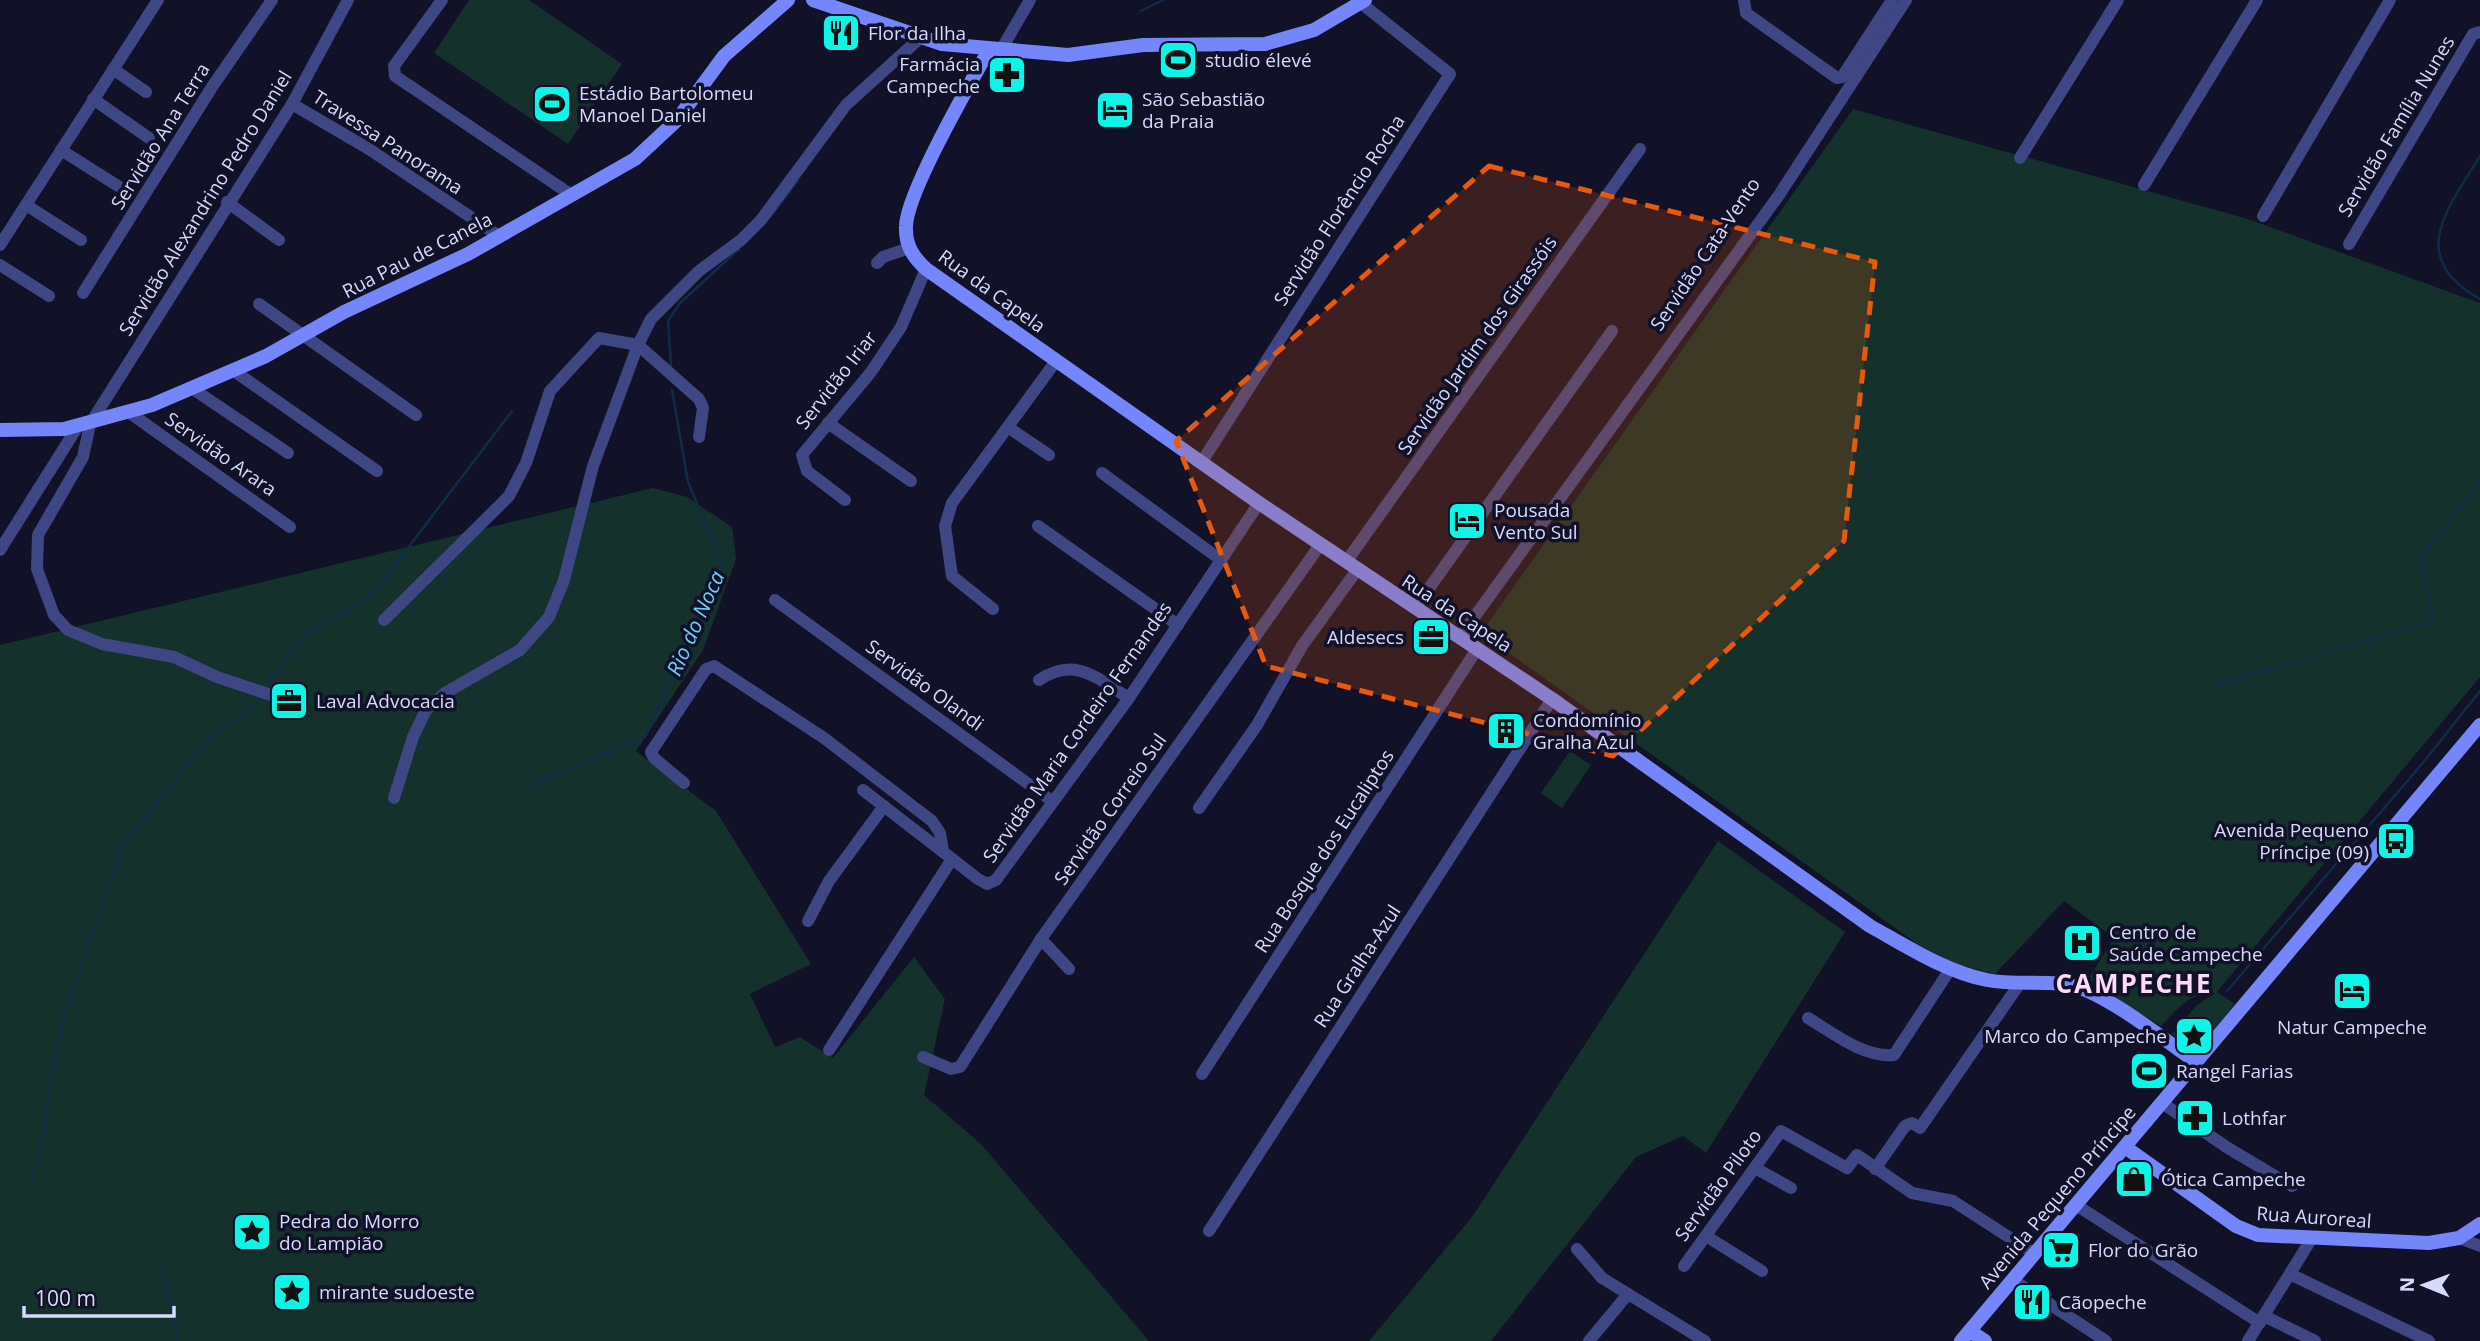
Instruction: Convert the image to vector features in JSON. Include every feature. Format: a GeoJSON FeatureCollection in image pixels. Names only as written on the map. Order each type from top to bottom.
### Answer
{"type":"FeatureCollection","features":[{"type":"Feature","properties":{"kind":"main road","name":"Rua Pau de Canela"},"geometry":{"type":"LineString","coordinates":[[0,430],[47,430],[84,425],[130,413],[192,389],[234,371],[499,236],[622,167],[647,149],[677,120],[724,56],[788,0]]}},
{"type":"Feature","properties":{"kind":"main road"},"geometry":{"type":"LineString","coordinates":[[813,0],[857,13],[920,38],[995,50],[1069,55],[1143,46],[1248,47],[1302,35],[1363,1]]}},
{"type":"Feature","properties":{"kind":"main road"},"geometry":{"type":"LineString","coordinates":[[909,248],[905,229],[914,195],[995,50]]}},
{"type":"Feature","properties":{"kind":"main road","name":"Rua da Capela"},"geometry":{"type":"LineString","coordinates":[[909,248],[926,268],[1056,361],[1320,545],[1552,699],[1847,911],[1951,968],[1989,981],[2070,985],[2089,992],[2196,1062]]}},
{"type":"Feature","properties":{"kind":"main road","name":"Avenida Pequeno Príncipe"},"geometry":{"type":"LineString","coordinates":[[1966,1336],[2480,725]]}},
{"type":"Feature","properties":{"kind":"main road","name":"Rua Auroreal"},"geometry":{"type":"LineString","coordinates":[[2125,1147],[2244,1231],[2265,1236],[2429,1242],[2463,1236],[2480,1224]]}},
{"type":"Feature","properties":{"kind":"main road"},"geometry":{"type":"LineString","coordinates":[[1966,1336],[1985,1341]]}},
{"type":"Feature","properties":{"kind":"street"},"geometry":{"type":"LineString","coordinates":[[0,245],[158,0]]}},
{"type":"Feature","properties":{"kind":"street","name":"Servidão Ana Terra"},"geometry":{"type":"LineString","coordinates":[[83,293],[212,87],[272,0]]}},
{"type":"Feature","properties":{"kind":"street","name":"Servidão Alexandrino Pedro Daniel"},"geometry":{"type":"LineString","coordinates":[[0,550],[292,104],[348,0]]}},
{"type":"Feature","properties":{"kind":"street"},"geometry":{"type":"LineString","coordinates":[[442,0],[394,66],[394,76],[570,194]]}},
{"type":"Feature","properties":{"kind":"street"},"geometry":{"type":"LineString","coordinates":[[995,50],[1030,0]]}},
{"type":"Feature","properties":{"kind":"street"},"geometry":{"type":"LineString","coordinates":[[1744,0],[1746,13],[1837,78],[1842,77],[1892,0]]}},
{"type":"Feature","properties":{"kind":"street","name":"Servidão Cata-Vento"},"geometry":{"type":"LineString","coordinates":[[1460,637],[1641,389],[1659,355],[1752,226],[1783,175],[1808,146],[1906,0]]}},
{"type":"Feature","properties":{"kind":"street"},"geometry":{"type":"LineString","coordinates":[[2020,158],[2118,0]]}},
{"type":"Feature","properties":{"kind":"street"},"geometry":{"type":"LineString","coordinates":[[2144,185],[2257,0]]}},
{"type":"Feature","properties":{"kind":"street"},"geometry":{"type":"LineString","coordinates":[[2263,215],[2390,0]]}},
{"type":"Feature","properties":{"kind":"street","name":"Servidão Florêncio Rocha"},"geometry":{"type":"LineString","coordinates":[[1201,463],[1450,74],[1363,1]]}},
{"type":"Feature","properties":{"kind":"street","name":"Servidão Família Nunes"},"geometry":{"type":"LineString","coordinates":[[2349,244],[2473,34],[2480,32]]}},
{"type":"Feature","properties":{"kind":"street"},"geometry":{"type":"LineString","coordinates":[[394,798],[413,737],[426,710],[445,693],[520,650],[549,617],[564,580],[585,489],[638,345],[651,319],[699,271],[741,240],[774,206],[853,97],[920,38]]}},
{"type":"Feature","properties":{"kind":"street"},"geometry":{"type":"LineString","coordinates":[[113,69],[146,92]]}},
{"type":"Feature","properties":{"kind":"street"},"geometry":{"type":"LineString","coordinates":[[93,99],[149,138]]}},
{"type":"Feature","properties":{"kind":"street","name":"Travessa Panorama"},"geometry":{"type":"LineString","coordinates":[[292,104],[369,149],[499,236]]}},
{"type":"Feature","properties":{"kind":"street","name":"Servidão Jardim dos Girassóis"},"geometry":{"type":"LineString","coordinates":[[1199,808],[1257,725],[1351,566],[1640,149]]}},
{"type":"Feature","properties":{"kind":"street"},"geometry":{"type":"LineString","coordinates":[[61,150],[118,186]]}},
{"type":"Feature","properties":{"kind":"street"},"geometry":{"type":"LineString","coordinates":[[227,202],[279,240]]}},
{"type":"Feature","properties":{"kind":"street"},"geometry":{"type":"LineString","coordinates":[[26,205],[81,240]]}},
{"type":"Feature","properties":{"kind":"street"},"geometry":{"type":"LineString","coordinates":[[877,263],[883,257],[909,248]]}},
{"type":"Feature","properties":{"kind":"street"},"geometry":{"type":"LineString","coordinates":[[0,265],[49,296]]}},
{"type":"Feature","properties":{"kind":"street","name":"Servidão Iriar"},"geometry":{"type":"LineString","coordinates":[[845,500],[807,471],[802,455],[871,372],[901,327],[926,268]]}},
{"type":"Feature","properties":{"kind":"street"},"geometry":{"type":"LineString","coordinates":[[259,304],[416,415]]}},
{"type":"Feature","properties":{"kind":"street"},"geometry":{"type":"LineString","coordinates":[[1415,608],[1612,331]]}},
{"type":"Feature","properties":{"kind":"street"},"geometry":{"type":"LineString","coordinates":[[384,620],[509,496],[526,463],[551,391],[599,338],[638,345],[699,399],[703,408],[699,437]]}},
{"type":"Feature","properties":{"kind":"street"},"geometry":{"type":"LineString","coordinates":[[993,609],[952,576],[947,515],[960,489],[1009,428],[1056,361]]}},
{"type":"Feature","properties":{"kind":"street"},"geometry":{"type":"LineString","coordinates":[[234,371],[377,471]]}},
{"type":"Feature","properties":{"kind":"street"},"geometry":{"type":"LineString","coordinates":[[192,389],[288,453]]}},
{"type":"Feature","properties":{"kind":"street","name":"Servidão Arara"},"geometry":{"type":"LineString","coordinates":[[130,413],[290,527]]}},
{"type":"Feature","properties":{"kind":"street"},"geometry":{"type":"LineString","coordinates":[[828,422],[911,481]]}},
{"type":"Feature","properties":{"kind":"street"},"geometry":{"type":"LineString","coordinates":[[84,425],[83,457],[38,535],[37,569],[54,615],[68,630],[102,644],[174,657],[217,677],[269,693]]}},
{"type":"Feature","properties":{"kind":"street"},"geometry":{"type":"LineString","coordinates":[[1009,428],[1049,454]]}},
{"type":"Feature","properties":{"kind":"street"},"geometry":{"type":"LineString","coordinates":[[1102,473],[1221,560]]}},
{"type":"Feature","properties":{"kind":"street","name":"Servidão Maria Cordeiro Fernandes"},"geometry":{"type":"LineString","coordinates":[[863,790],[982,882],[992,882],[1129,698],[1259,503]]}},
{"type":"Feature","properties":{"kind":"street"},"geometry":{"type":"LineString","coordinates":[[1038,526],[1178,625]]}},
{"type":"Feature","properties":{"kind":"street","name":"Servidão Correio Sul"},"geometry":{"type":"LineString","coordinates":[[923,1057],[951,1069],[960,1067],[1041,939],[1320,545]]}},
{"type":"Feature","properties":{"kind":"street","name":"Servidão Olandi"},"geometry":{"type":"LineString","coordinates":[[775,600],[1052,801]]}},
{"type":"Feature","properties":{"kind":"street","name":"Rua Bosque dos Eucaliptos"},"geometry":{"type":"LineString","coordinates":[[1202,1074],[1477,649]]}},
{"type":"Feature","properties":{"kind":"street"},"geometry":{"type":"LineString","coordinates":[[684,783],[654,758],[651,752],[706,669],[714,666],[824,738],[932,821],[940,833],[948,855],[829,1050]]}},
{"type":"Feature","properties":{"kind":"street"},"geometry":{"type":"LineString","coordinates":[[1039,680],[1069,668],[1086,672],[1129,698]]}},
{"type":"Feature","properties":{"kind":"street","name":"Rua Gralha-Azul"},"geometry":{"type":"LineString","coordinates":[[1209,1231],[1552,699]]}},
{"type":"Feature","properties":{"kind":"street"},"geometry":{"type":"LineString","coordinates":[[808,920],[829,881],[884,806]]}},
{"type":"Feature","properties":{"kind":"street"},"geometry":{"type":"LineString","coordinates":[[1041,939],[1069,969]]}},
{"type":"Feature","properties":{"kind":"street"},"geometry":{"type":"LineString","coordinates":[[1808,1018],[1868,1052],[1881,1056],[1894,1055],[1951,968]]}},
{"type":"Feature","properties":{"kind":"street"},"geometry":{"type":"LineString","coordinates":[[1875,1169],[1905,1126],[1912,1123],[1920,1128],[2020,983]]}},
{"type":"Feature","properties":{"kind":"street"},"geometry":{"type":"LineString","coordinates":[[2162,1103],[2228,1149],[2292,1186]]}},
{"type":"Feature","properties":{"kind":"street","name":"Servidão Piloto"},"geometry":{"type":"LineString","coordinates":[[1684,1266],[1781,1131],[1847,1168],[1857,1155],[1918,1196],[1953,1201],[2035,1254]]}},
{"type":"Feature","properties":{"kind":"street"},"geometry":{"type":"LineString","coordinates":[[1755,1168],[1791,1188]]}},
{"type":"Feature","properties":{"kind":"street"},"geometry":{"type":"LineString","coordinates":[[2076,1205],[2262,1320],[2315,1341]]}},
{"type":"Feature","properties":{"kind":"street"},"geometry":{"type":"LineString","coordinates":[[1706,1236],[1762,1271]]}},
{"type":"Feature","properties":{"kind":"street"},"geometry":{"type":"LineString","coordinates":[[2463,1236],[2480,1244]]}},
{"type":"Feature","properties":{"kind":"street"},"geometry":{"type":"LineString","coordinates":[[2248,1341],[2312,1238]]}},
{"type":"Feature","properties":{"kind":"street"},"geometry":{"type":"LineString","coordinates":[[1577,1249],[1596,1273],[1705,1341]]}},
{"type":"Feature","properties":{"kind":"street"},"geometry":{"type":"LineString","coordinates":[[2290,1274],[2429,1341]]}},
{"type":"Feature","properties":{"kind":"street"},"geometry":{"type":"LineString","coordinates":[[2013,1280],[2106,1341]]}},
{"type":"Feature","properties":{"kind":"street"},"geometry":{"type":"LineString","coordinates":[[1588,1341],[1628,1294]]}},
{"type":"Feature","properties":{"kind":"highlighted area"},"geometry":{"type":"Polygon","coordinates":[[[1489,166],[1875,262],[1844,541],[1613,756],[1266,666],[1176,441],[1489,166]]]}},
{"type":"Feature","properties":{"kind":"green space","name":"Estádio Bartolomeu Manoel Daniel"},"geometry":{"type":"Polygon","coordinates":[[[469,0],[529,0],[622,64],[568,144],[434,53],[469,0]]]}},
{"type":"Feature","properties":{"kind":"green space"},"geometry":{"type":"Polygon","coordinates":[[[1853,109],[2248,219],[2480,303],[2480,677],[2217,992],[2235,1004],[2196,1052],[2172,1034],[2197,1005],[2215,993],[2191,999],[2161,1026],[2087,981],[2114,938],[2064,901],[1995,974],[1958,965],[1919,945],[1481,633],[1853,109]]]}},
{"type":"Feature","properties":{"kind":"green space"},"geometry":{"type":"Polygon","coordinates":[[[653,488],[687,497],[732,527],[736,559],[703,650],[636,751],[716,811],[811,964],[750,994],[775,1047],[800,1037],[833,1058],[914,957],[945,999],[924,1095],[981,1144],[1149,1341],[0,1341],[0,645],[653,488]]]}},
{"type":"Feature","properties":{"kind":"green space"},"geometry":{"type":"Polygon","coordinates":[[[1570,751],[1591,765],[1562,808],[1541,793],[1570,751]]]}},
{"type":"Feature","properties":{"kind":"green space"},"geometry":{"type":"Polygon","coordinates":[[[1718,841],[1845,932],[1706,1153],[1683,1136],[1636,1157],[1491,1341],[1369,1341],[1472,1217],[1718,841]]]}},
{"type":"Feature","properties":{"kind":"waterway","name":"Rio do Noca"},"geometry":{"type":"LineString","coordinates":[[1141,11],[1163,0]]}},
{"type":"Feature","properties":{"kind":"waterway"},"geometry":{"type":"LineString","coordinates":[[2480,156],[2446,214],[2440,232],[2439,250],[2444,267],[2457,283],[2480,299]]}},
{"type":"Feature","properties":{"kind":"waterway","name":"Rio do Noca"},"geometry":{"type":"LineString","coordinates":[[771,216],[798,180]]}},
{"type":"Feature","properties":{"kind":"waterway","name":"Rio do Noca"},"geometry":{"type":"LineString","coordinates":[[671,366],[668,321],[680,303],[739,249]]}},
{"type":"Feature","properties":{"kind":"waterway","name":"Rio do Noca"},"geometry":{"type":"LineString","coordinates":[[532,785],[645,737],[723,565],[688,482],[672,390]]}},
{"type":"Feature","properties":{"kind":"waterway"},"geometry":{"type":"LineString","coordinates":[[267,687],[306,632],[355,607],[376,590],[512,411]]}},
{"type":"Feature","properties":{"kind":"waterway"},"geometry":{"type":"LineString","coordinates":[[2213,686],[2433,621],[2421,557],[2480,482]]}},
{"type":"Feature","properties":{"kind":"waterway"},"geometry":{"type":"LineString","coordinates":[[2227,991],[2422,764],[2480,691]]}},
{"type":"Feature","properties":{"kind":"waterway"},"geometry":{"type":"LineString","coordinates":[[30,1189],[45,1129],[48,1096],[63,1018],[124,843],[221,728],[252,709],[261,696]]}},
{"type":"Feature","properties":{"kind":"waterway"},"geometry":{"type":"LineString","coordinates":[[161,1261],[179,1341]]}},
{"type":"Feature","properties":{"kind":"place","name":"Flor da Ilha"},"geometry":{"type":"Point","coordinates":[841,33]}},
{"type":"Feature","properties":{"kind":"place","name":"studio élevé"},"geometry":{"type":"Point","coordinates":[1178,60]}},
{"type":"Feature","properties":{"kind":"place","name":"Farmácia Campeche"},"geometry":{"type":"Point","coordinates":[1007,75]}},
{"type":"Feature","properties":{"kind":"place","name":"Estádio Bartolomeu Manoel Daniel"},"geometry":{"type":"Point","coordinates":[552,104]}},
{"type":"Feature","properties":{"kind":"place","name":"São Sebastião da Praia"},"geometry":{"type":"Point","coordinates":[1115,110]}},
{"type":"Feature","properties":{"kind":"place","name":"Pousada Vento Sul"},"geometry":{"type":"Point","coordinates":[1467,521]}},
{"type":"Feature","properties":{"kind":"place","name":"Aldesecs"},"geometry":{"type":"Point","coordinates":[1431,637]}},
{"type":"Feature","properties":{"kind":"place","name":"Laval Advocacia"},"geometry":{"type":"Point","coordinates":[289,701]}},
{"type":"Feature","properties":{"kind":"place","name":"Condomínio Gralha Azul"},"geometry":{"type":"Point","coordinates":[1506,731]}},
{"type":"Feature","properties":{"kind":"place","name":"Avenida Pequeno Príncipe (09)"},"geometry":{"type":"Point","coordinates":[2396,841]}},
{"type":"Feature","properties":{"kind":"place","name":"Centro de Saúde Campeche"},"geometry":{"type":"Point","coordinates":[2082,943]}},
{"type":"Feature","properties":{"kind":"place","name":"Natur Campeche"},"geometry":{"type":"Point","coordinates":[2352,991]}},
{"type":"Feature","properties":{"kind":"place","name":"Marco do Campeche"},"geometry":{"type":"Point","coordinates":[2194,1036]}},
{"type":"Feature","properties":{"kind":"place","name":"Rangel Farias"},"geometry":{"type":"Point","coordinates":[2149,1071]}},
{"type":"Feature","properties":{"kind":"place","name":"Lothfar"},"geometry":{"type":"Point","coordinates":[2195,1118]}},
{"type":"Feature","properties":{"kind":"place","name":"Ótica Campeche"},"geometry":{"type":"Point","coordinates":[2134,1179]}},
{"type":"Feature","properties":{"kind":"place","name":"Pedra do Morro do Lampião"},"geometry":{"type":"Point","coordinates":[252,1232]}},
{"type":"Feature","properties":{"kind":"place","name":"Flor do Grão"},"geometry":{"type":"Point","coordinates":[2061,1250]}},
{"type":"Feature","properties":{"kind":"place","name":"mirante sudoeste"},"geometry":{"type":"Point","coordinates":[292,1292]}},
{"type":"Feature","properties":{"kind":"place","name":"Cãopeche"},"geometry":{"type":"Point","coordinates":[2032,1302]}},
{"type":"Feature","properties":{"kind":"district","name":"CAMPECHE"},"geometry":{"type":"Point","coordinates":[2134,983]}}]}
